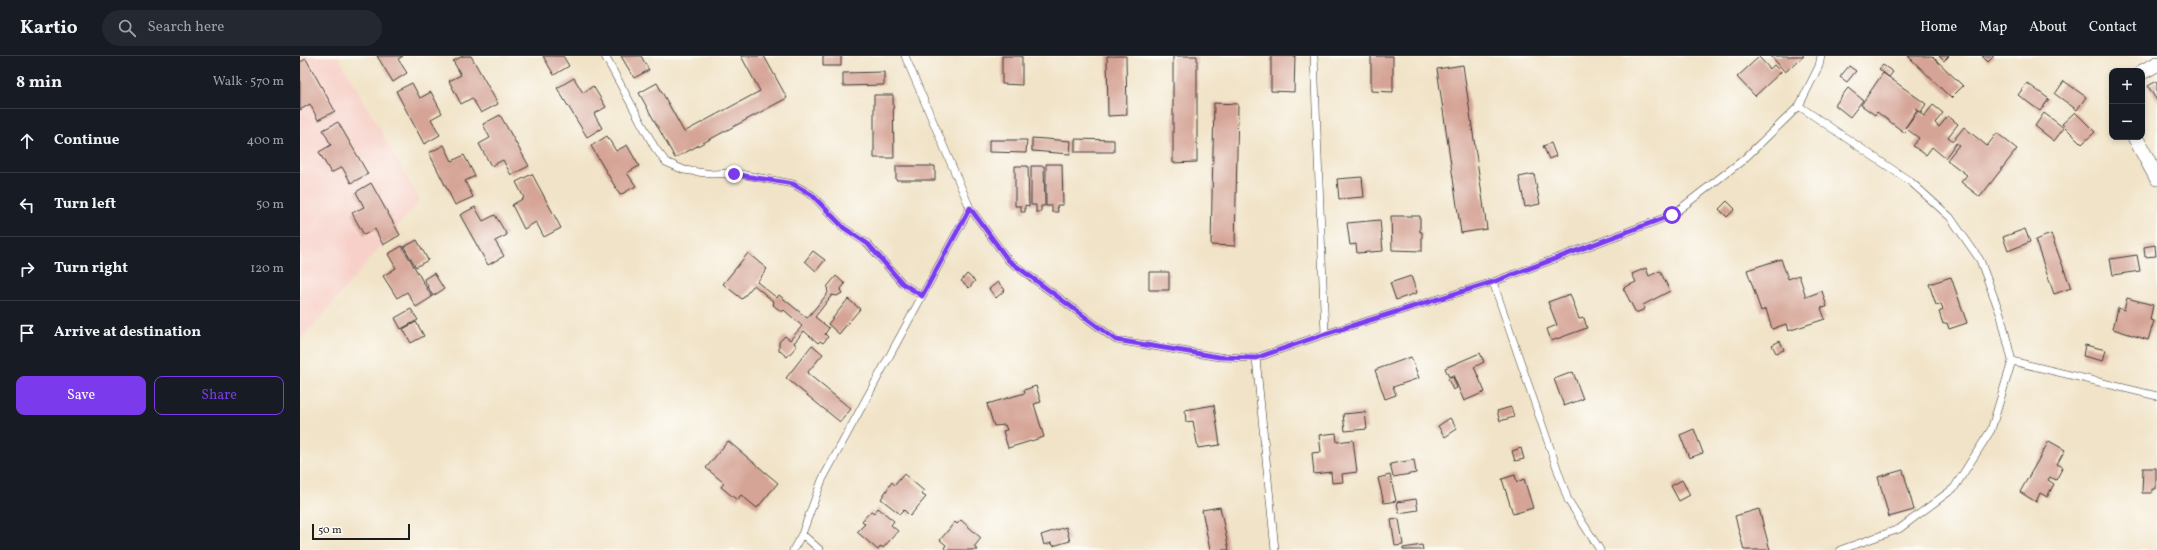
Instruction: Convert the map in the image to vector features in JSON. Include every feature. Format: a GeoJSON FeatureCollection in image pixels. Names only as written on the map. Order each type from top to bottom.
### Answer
{"type":"FeatureCollection","features":[{"type":"Feature","properties":{"kind":"street"},"geometry":{"type":"LineString","coordinates":[[2145,70],[2157,64]]}},
{"type":"Feature","properties":{"kind":"street"},"geometry":{"type":"LineString","coordinates":[[2137,140],[2157,178]]}},
{"type":"Feature","properties":{"kind":"lane"},"geometry":{"type":"LineString","coordinates":[[605,56],[655,148],[666,162],[684,170],[712,174],[734,174],[793,184],[812,195],[844,228],[868,244],[902,283],[922,296]]}},
{"type":"Feature","properties":{"kind":"lane"},"geometry":{"type":"LineString","coordinates":[[905,56],[970,208],[1008,260],[1116,340],[1219,357],[1256,358],[1325,334],[1493,282],[1672,215],[1743,160],[1799,106],[1819,66],[1821,56]]}},
{"type":"Feature","properties":{"kind":"lane"},"geometry":{"type":"LineString","coordinates":[[1314,56],[1325,334]]}},
{"type":"Feature","properties":{"kind":"lane"},"geometry":{"type":"LineString","coordinates":[[1799,106],[1911,182],[1950,217],[1980,260],[2001,316],[2012,361],[1991,430],[1954,488],[1899,529],[1840,550]]}},
{"type":"Feature","properties":{"kind":"lane"},"geometry":{"type":"LineString","coordinates":[[793,550],[802,534],[822,480],[970,208]]}},
{"type":"Feature","properties":{"kind":"lane"},"geometry":{"type":"LineString","coordinates":[[1493,282],[1568,500],[1600,550]]}},
{"type":"Feature","properties":{"kind":"lane"},"geometry":{"type":"LineString","coordinates":[[1256,358],[1275,550]]}},
{"type":"Feature","properties":{"kind":"lane"},"geometry":{"type":"LineString","coordinates":[[2012,361],[2157,396]]}},
{"type":"Feature","properties":{"kind":"lane"},"geometry":{"type":"LineString","coordinates":[[802,534],[820,550]]}},
{"type":"Feature","properties":{"kind":"shaded area"},"geometry":{"type":"Polygon","coordinates":[[[300,56],[338,56],[420,200],[300,341],[300,56]]]}},
{"type":"Feature","properties":{"kind":"building"},"geometry":{"type":"Polygon","coordinates":[[[377,56],[403,56],[398,59],[407,73],[393,82],[377,56]]]}},
{"type":"Feature","properties":{"kind":"building"},"geometry":{"type":"Polygon","coordinates":[[[463,56],[471,56],[498,104],[481,113],[472,98],[461,104],[449,81],[461,75],[453,61],[463,56]]]}},
{"type":"Feature","properties":{"kind":"building"},"geometry":{"type":"Polygon","coordinates":[[[543,56],[563,56],[569,66],[554,75],[543,56]]]}},
{"type":"Feature","properties":{"kind":"building"},"geometry":{"type":"Polygon","coordinates":[[[621,56],[641,56],[649,70],[634,78],[621,56]]]}},
{"type":"Feature","properties":{"kind":"building"},"geometry":{"type":"Polygon","coordinates":[[[741,56],[764,56],[787,98],[675,158],[639,93],[657,83],[684,132],[760,91],[741,56]]]}},
{"type":"Feature","properties":{"kind":"building"},"geometry":{"type":"Polygon","coordinates":[[[823,56],[841,56],[841,66],[823,66],[823,56]]]}},
{"type":"Feature","properties":{"kind":"building"},"geometry":{"type":"Polygon","coordinates":[[[1002,56],[1022,56],[1022,85],[1002,84],[1002,56]]]}},
{"type":"Feature","properties":{"kind":"building"},"geometry":{"type":"Polygon","coordinates":[[[1107,56],[1126,56],[1127,115],[1108,116],[1107,56]]]}},
{"type":"Feature","properties":{"kind":"building"},"geometry":{"type":"Polygon","coordinates":[[[1173,56],[1197,56],[1197,162],[1173,163],[1173,56]]]}},
{"type":"Feature","properties":{"kind":"building"},"geometry":{"type":"Polygon","coordinates":[[[1271,56],[1295,56],[1294,92],[1271,91],[1271,56]]]}},
{"type":"Feature","properties":{"kind":"building"},"geometry":{"type":"Polygon","coordinates":[[[1371,56],[1393,56],[1393,92],[1371,91],[1371,56]]]}},
{"type":"Feature","properties":{"kind":"building"},"geometry":{"type":"Polygon","coordinates":[[[1771,56],[1804,56],[1785,72],[1771,56]]]}},
{"type":"Feature","properties":{"kind":"building"},"geometry":{"type":"Polygon","coordinates":[[[1908,56],[1932,56],[1963,86],[1951,98],[1908,56]]]}},
{"type":"Feature","properties":{"kind":"building"},"geometry":{"type":"Polygon","coordinates":[[[1939,56],[1949,56],[1944,61],[1939,56]]]}},
{"type":"Feature","properties":{"kind":"building"},"geometry":{"type":"Polygon","coordinates":[[[1982,56],[1994,56],[1988,62],[1982,56]]]}},
{"type":"Feature","properties":{"kind":"building"},"geometry":{"type":"Polygon","coordinates":[[[1759,57],[1770,69],[1774,65],[1781,72],[1755,96],[1737,77],[1759,57]]]}},
{"type":"Feature","properties":{"kind":"building"},"geometry":{"type":"Polygon","coordinates":[[[306,59],[335,111],[318,120],[310,104],[300,110],[300,62],[306,59]]]}},
{"type":"Feature","properties":{"kind":"building"},"geometry":{"type":"Polygon","coordinates":[[[1463,65],[1487,229],[1461,233],[1437,69],[1463,65]]]}},
{"type":"Feature","properties":{"kind":"building"},"geometry":{"type":"Polygon","coordinates":[[[1883,65],[1893,72],[1889,77],[1879,69],[1883,65]]]}},
{"type":"Feature","properties":{"kind":"building"},"geometry":{"type":"Polygon","coordinates":[[[1849,66],[1856,71],[1847,82],[1840,77],[1849,66]]]}},
{"type":"Feature","properties":{"kind":"building"},"geometry":{"type":"Polygon","coordinates":[[[884,72],[884,85],[843,86],[843,73],[884,72]]]}},
{"type":"Feature","properties":{"kind":"building"},"geometry":{"type":"Polygon","coordinates":[[[1883,73],[1926,104],[1921,112],[1915,108],[1917,110],[1905,128],[1918,111],[1924,116],[1933,105],[1943,113],[1935,123],[1939,127],[1948,116],[1958,124],[1948,137],[1953,141],[1964,127],[1987,146],[1997,133],[2017,149],[1980,197],[1961,182],[1967,175],[1947,160],[1959,145],[1956,143],[1945,158],[1932,147],[1926,155],[1913,146],[1919,138],[1908,130],[1905,133],[1877,112],[1875,115],[1861,105],[1883,73]]]}},
{"type":"Feature","properties":{"kind":"building"},"geometry":{"type":"Polygon","coordinates":[[[574,78],[583,93],[593,86],[606,107],[594,114],[602,128],[587,137],[557,88],[574,78]]]}},
{"type":"Feature","properties":{"kind":"building"},"geometry":{"type":"Polygon","coordinates":[[[2064,81],[2086,97],[2077,110],[2055,94],[2064,81]]]}},
{"type":"Feature","properties":{"kind":"building"},"geometry":{"type":"Polygon","coordinates":[[[2157,81],[2157,101],[2148,86],[2157,81]]]}},
{"type":"Feature","properties":{"kind":"building"},"geometry":{"type":"Polygon","coordinates":[[[412,83],[420,98],[431,92],[442,113],[431,119],[440,135],[424,144],[396,91],[412,83]]]}},
{"type":"Feature","properties":{"kind":"building"},"geometry":{"type":"Polygon","coordinates":[[[2027,83],[2049,99],[2040,111],[2018,95],[2027,83]]]}},
{"type":"Feature","properties":{"kind":"building"},"geometry":{"type":"Polygon","coordinates":[[[1848,88],[1863,100],[1850,117],[1835,105],[1848,88]]]}},
{"type":"Feature","properties":{"kind":"building"},"geometry":{"type":"Polygon","coordinates":[[[874,95],[893,95],[894,158],[874,158],[874,95]]]}},
{"type":"Feature","properties":{"kind":"building"},"geometry":{"type":"Polygon","coordinates":[[[1214,103],[1238,104],[1235,246],[1211,245],[1214,103]]]}},
{"type":"Feature","properties":{"kind":"building"},"geometry":{"type":"Polygon","coordinates":[[[2075,112],[2095,132],[2082,144],[2062,124],[2075,112]]]}},
{"type":"Feature","properties":{"kind":"building"},"geometry":{"type":"Polygon","coordinates":[[[2044,113],[2064,128],[2054,141],[2035,126],[2044,113]]]}},
{"type":"Feature","properties":{"kind":"building"},"geometry":{"type":"Polygon","coordinates":[[[500,115],[529,166],[511,175],[503,160],[491,166],[479,144],[490,138],[483,124],[500,115]]]}},
{"type":"Feature","properties":{"kind":"building"},"geometry":{"type":"Polygon","coordinates":[[[338,122],[368,174],[351,183],[342,167],[331,173],[319,152],[331,145],[323,130],[338,122]]]}},
{"type":"Feature","properties":{"kind":"building"},"geometry":{"type":"Polygon","coordinates":[[[607,136],[616,151],[627,145],[639,166],[627,173],[636,186],[620,195],[591,146],[607,136]]]}},
{"type":"Feature","properties":{"kind":"building"},"geometry":{"type":"Polygon","coordinates":[[[1032,138],[1071,141],[1070,154],[1032,151],[1032,138]]]}},
{"type":"Feature","properties":{"kind":"building"},"geometry":{"type":"Polygon","coordinates":[[[1075,139],[1114,140],[1114,152],[1075,152],[1075,139]]]}},
{"type":"Feature","properties":{"kind":"building"},"geometry":{"type":"Polygon","coordinates":[[[989,140],[1027,140],[1026,153],[989,152],[989,140]]]}},
{"type":"Feature","properties":{"kind":"building"},"geometry":{"type":"Polygon","coordinates":[[[1551,143],[1556,156],[1549,159],[1543,146],[1551,143]]]}},
{"type":"Feature","properties":{"kind":"building"},"geometry":{"type":"Polygon","coordinates":[[[444,145],[452,161],[464,155],[475,176],[465,181],[473,197],[455,205],[429,153],[444,145]]]}},
{"type":"Feature","properties":{"kind":"building"},"geometry":{"type":"Polygon","coordinates":[[[1046,164],[1062,164],[1063,205],[1057,205],[1058,212],[1052,212],[1052,206],[1046,206],[1046,164]]]}},
{"type":"Feature","properties":{"kind":"building"},"geometry":{"type":"Polygon","coordinates":[[[896,166],[935,166],[935,180],[896,180],[896,166]]]}},
{"type":"Feature","properties":{"kind":"building"},"geometry":{"type":"Polygon","coordinates":[[[1015,166],[1028,166],[1029,206],[1025,205],[1025,212],[1021,212],[1021,206],[1015,206],[1015,166]]]}},
{"type":"Feature","properties":{"kind":"building"},"geometry":{"type":"Polygon","coordinates":[[[1031,166],[1044,166],[1045,206],[1041,206],[1041,212],[1036,212],[1036,205],[1031,205],[1031,166]]]}},
{"type":"Feature","properties":{"kind":"building"},"geometry":{"type":"Polygon","coordinates":[[[532,174],[561,228],[544,237],[536,222],[524,229],[512,205],[524,198],[516,182],[532,174]]]}},
{"type":"Feature","properties":{"kind":"building"},"geometry":{"type":"Polygon","coordinates":[[[1534,174],[1540,204],[1525,207],[1519,177],[1534,174]]]}},
{"type":"Feature","properties":{"kind":"building"},"geometry":{"type":"Polygon","coordinates":[[[1362,177],[1364,197],[1339,199],[1337,179],[1362,177]]]}},
{"type":"Feature","properties":{"kind":"building"},"geometry":{"type":"Polygon","coordinates":[[[371,183],[400,235],[383,245],[375,229],[364,235],[352,213],[364,207],[356,192],[371,183]]]}},
{"type":"Feature","properties":{"kind":"building"},"geometry":{"type":"Polygon","coordinates":[[[1727,201],[1735,209],[1727,217],[1719,209],[1727,201]]]}},
{"type":"Feature","properties":{"kind":"building"},"geometry":{"type":"Polygon","coordinates":[[[475,207],[483,221],[495,215],[507,235],[495,241],[504,256],[488,265],[460,215],[475,207]]]}},
{"type":"Feature","properties":{"kind":"building"},"geometry":{"type":"Polygon","coordinates":[[[1391,216],[1420,216],[1422,251],[1392,250],[1391,216]]]}},
{"type":"Feature","properties":{"kind":"building"},"geometry":{"type":"Polygon","coordinates":[[[1380,220],[1383,251],[1357,253],[1356,244],[1350,245],[1347,223],[1380,220]]]}},
{"type":"Feature","properties":{"kind":"building"},"geometry":{"type":"Polygon","coordinates":[[[2025,229],[2030,242],[2008,251],[2003,237],[2025,229]]]}},
{"type":"Feature","properties":{"kind":"building"},"geometry":{"type":"Polygon","coordinates":[[[2051,234],[2071,288],[2054,294],[2035,240],[2051,234]]]}},
{"type":"Feature","properties":{"kind":"building"},"geometry":{"type":"Polygon","coordinates":[[[417,240],[428,260],[416,267],[404,247],[417,240]]]}},
{"type":"Feature","properties":{"kind":"building"},"geometry":{"type":"Polygon","coordinates":[[[2155,245],[2156,256],[2145,257],[2144,247],[2155,245]]]}},
{"type":"Feature","properties":{"kind":"building"},"geometry":{"type":"Polygon","coordinates":[[[402,246],[432,297],[416,307],[407,292],[397,298],[383,276],[396,268],[388,254],[402,246]]]}},
{"type":"Feature","properties":{"kind":"building"},"geometry":{"type":"Polygon","coordinates":[[[813,251],[825,260],[816,271],[805,261],[813,251]]]}},
{"type":"Feature","properties":{"kind":"building"},"geometry":{"type":"Polygon","coordinates":[[[748,253],[767,269],[757,282],[777,298],[779,295],[807,318],[828,293],[827,287],[836,276],[845,284],[840,290],[842,293],[837,296],[832,295],[815,317],[829,328],[825,334],[828,337],[823,343],[820,341],[818,343],[804,331],[794,343],[797,346],[787,357],[779,350],[779,342],[785,336],[790,340],[802,326],[784,310],[782,312],[773,305],[774,302],[754,285],[742,299],[723,284],[748,253]]]}},
{"type":"Feature","properties":{"kind":"building"},"geometry":{"type":"Polygon","coordinates":[[[2137,255],[2140,271],[2113,275],[2110,259],[2137,255]]]}},
{"type":"Feature","properties":{"kind":"building"},"geometry":{"type":"Polygon","coordinates":[[[1781,259],[1788,279],[1799,275],[1806,297],[1822,291],[1827,307],[1821,308],[1825,319],[1788,331],[1786,324],[1772,329],[1766,309],[1761,311],[1747,270],[1781,259]]]}},
{"type":"Feature","properties":{"kind":"building"},"geometry":{"type":"Polygon","coordinates":[[[1646,268],[1649,276],[1660,271],[1670,291],[1643,305],[1645,309],[1636,313],[1623,288],[1636,282],[1632,274],[1646,268]]]}},
{"type":"Feature","properties":{"kind":"building"},"geometry":{"type":"Polygon","coordinates":[[[1149,272],[1169,272],[1169,290],[1149,290],[1149,272]]]}},
{"type":"Feature","properties":{"kind":"building"},"geometry":{"type":"Polygon","coordinates":[[[434,273],[444,289],[433,296],[424,279],[434,273]]]}},
{"type":"Feature","properties":{"kind":"building"},"geometry":{"type":"Polygon","coordinates":[[[967,274],[975,281],[969,288],[961,281],[967,274]]]}},
{"type":"Feature","properties":{"kind":"building"},"geometry":{"type":"Polygon","coordinates":[[[1411,276],[1417,293],[1396,300],[1390,283],[1411,276]]]}},
{"type":"Feature","properties":{"kind":"building"},"geometry":{"type":"Polygon","coordinates":[[[1951,277],[1967,323],[1949,329],[1947,323],[1943,324],[1939,312],[1943,310],[1941,304],[1936,305],[1929,284],[1951,277]]]}},
{"type":"Feature","properties":{"kind":"building"},"geometry":{"type":"Polygon","coordinates":[[[998,282],[1005,290],[996,298],[989,289],[998,282]]]}},
{"type":"Feature","properties":{"kind":"building"},"geometry":{"type":"Polygon","coordinates":[[[1570,294],[1579,319],[1584,318],[1587,328],[1551,341],[1547,329],[1557,325],[1548,302],[1570,294]]]}},
{"type":"Feature","properties":{"kind":"building"},"geometry":{"type":"Polygon","coordinates":[[[2127,298],[2153,305],[2150,320],[2154,321],[2148,340],[2113,329],[2118,308],[2124,310],[2127,298]]]}},
{"type":"Feature","properties":{"kind":"building"},"geometry":{"type":"Polygon","coordinates":[[[848,299],[860,309],[839,334],[828,324],[848,299]]]}},
{"type":"Feature","properties":{"kind":"building"},"geometry":{"type":"Polygon","coordinates":[[[411,309],[418,320],[401,329],[395,318],[411,309]]]}},
{"type":"Feature","properties":{"kind":"building"},"geometry":{"type":"Polygon","coordinates":[[[416,322],[424,336],[411,343],[403,329],[416,322]]]}},
{"type":"Feature","properties":{"kind":"building"},"geometry":{"type":"Polygon","coordinates":[[[1780,341],[1784,350],[1776,353],[1772,345],[1780,341]]]}},
{"type":"Feature","properties":{"kind":"building"},"geometry":{"type":"Polygon","coordinates":[[[812,345],[823,354],[807,373],[851,409],[840,422],[786,378],[812,345]]]}},
{"type":"Feature","properties":{"kind":"building"},"geometry":{"type":"Polygon","coordinates":[[[2085,345],[2106,350],[2103,361],[2083,356],[2085,345]]]}},
{"type":"Feature","properties":{"kind":"building"},"geometry":{"type":"Polygon","coordinates":[[[1480,353],[1484,362],[1474,367],[1485,392],[1464,401],[1453,375],[1449,377],[1445,368],[1480,353]]]}},
{"type":"Feature","properties":{"kind":"building"},"geometry":{"type":"Polygon","coordinates":[[[1411,357],[1419,378],[1393,387],[1396,395],[1385,399],[1375,370],[1411,357]]]}},
{"type":"Feature","properties":{"kind":"building"},"geometry":{"type":"Polygon","coordinates":[[[1573,372],[1583,399],[1564,406],[1554,379],[1573,372]]]}},
{"type":"Feature","properties":{"kind":"building"},"geometry":{"type":"Polygon","coordinates":[[[1453,377],[1457,388],[1453,390],[1448,379],[1453,377]]]}},
{"type":"Feature","properties":{"kind":"building"},"geometry":{"type":"Polygon","coordinates":[[[1036,386],[1041,402],[1034,404],[1044,437],[1008,448],[1003,431],[1007,430],[1005,425],[994,426],[987,404],[1025,393],[1024,390],[1036,386]]]}},
{"type":"Feature","properties":{"kind":"building"},"geometry":{"type":"Polygon","coordinates":[[[1214,405],[1220,445],[1198,448],[1193,421],[1186,422],[1185,410],[1214,405]]]}},
{"type":"Feature","properties":{"kind":"building"},"geometry":{"type":"Polygon","coordinates":[[[1511,407],[1514,417],[1500,421],[1497,411],[1511,407]]]}},
{"type":"Feature","properties":{"kind":"building"},"geometry":{"type":"Polygon","coordinates":[[[1365,412],[1367,429],[1345,431],[1343,414],[1365,412]]]}},
{"type":"Feature","properties":{"kind":"building"},"geometry":{"type":"Polygon","coordinates":[[[1450,418],[1457,429],[1445,437],[1438,426],[1450,418]]]}},
{"type":"Feature","properties":{"kind":"building"},"geometry":{"type":"Polygon","coordinates":[[[1694,429],[1703,453],[1689,458],[1680,435],[1694,429]]]}},
{"type":"Feature","properties":{"kind":"building"},"geometry":{"type":"Polygon","coordinates":[[[1336,433],[1337,442],[1353,440],[1357,472],[1342,474],[1343,482],[1332,483],[1331,472],[1314,474],[1312,453],[1321,452],[1319,435],[1336,433]]]}},
{"type":"Feature","properties":{"kind":"building"},"geometry":{"type":"Polygon","coordinates":[[[728,441],[778,483],[757,508],[741,495],[737,500],[721,487],[724,483],[706,468],[728,441]]]}},
{"type":"Feature","properties":{"kind":"building"},"geometry":{"type":"Polygon","coordinates":[[[2049,441],[2065,450],[2057,464],[2063,467],[2056,480],[2050,477],[2048,480],[2054,484],[2047,497],[2040,493],[2036,502],[2020,492],[2049,441]]]}},
{"type":"Feature","properties":{"kind":"building"},"geometry":{"type":"Polygon","coordinates":[[[1521,448],[1524,459],[1515,461],[1512,451],[1521,448]]]}},
{"type":"Feature","properties":{"kind":"building"},"geometry":{"type":"Polygon","coordinates":[[[1414,460],[1416,473],[1393,477],[1390,464],[1414,460]]]}},
{"type":"Feature","properties":{"kind":"building"},"geometry":{"type":"Polygon","coordinates":[[[2143,468],[2156,468],[2156,489],[2152,489],[2152,493],[2142,493],[2143,468]]]}},
{"type":"Feature","properties":{"kind":"building"},"geometry":{"type":"Polygon","coordinates":[[[1903,470],[1914,510],[1889,517],[1878,477],[1903,470]]]}},
{"type":"Feature","properties":{"kind":"building"},"geometry":{"type":"Polygon","coordinates":[[[904,474],[924,491],[921,494],[926,497],[910,516],[904,510],[900,514],[881,499],[892,482],[895,485],[904,474]]]}},
{"type":"Feature","properties":{"kind":"building"},"geometry":{"type":"Polygon","coordinates":[[[1390,475],[1396,501],[1384,503],[1378,478],[1390,475]]]}},
{"type":"Feature","properties":{"kind":"building"},"geometry":{"type":"Polygon","coordinates":[[[1515,475],[1517,482],[1524,479],[1533,508],[1513,514],[1502,479],[1515,475]]]}},
{"type":"Feature","properties":{"kind":"building"},"geometry":{"type":"Polygon","coordinates":[[[1682,480],[1690,495],[1679,501],[1671,486],[1682,480]]]}},
{"type":"Feature","properties":{"kind":"building"},"geometry":{"type":"Polygon","coordinates":[[[1416,499],[1418,510],[1399,513],[1397,502],[1416,499]]]}},
{"type":"Feature","properties":{"kind":"building"},"geometry":{"type":"Polygon","coordinates":[[[1220,507],[1229,550],[1210,550],[1202,510],[1220,507]]]}},
{"type":"Feature","properties":{"kind":"building"},"geometry":{"type":"Polygon","coordinates":[[[878,508],[894,521],[891,525],[898,531],[883,548],[881,546],[878,550],[857,532],[865,524],[862,521],[871,511],[874,513],[878,508]]]}},
{"type":"Feature","properties":{"kind":"building"},"geometry":{"type":"Polygon","coordinates":[[[1759,509],[1770,550],[1744,550],[1735,516],[1759,509]]]}},
{"type":"Feature","properties":{"kind":"building"},"geometry":{"type":"Polygon","coordinates":[[[1399,519],[1403,545],[1395,546],[1391,520],[1399,519]]]}},
{"type":"Feature","properties":{"kind":"building"},"geometry":{"type":"Polygon","coordinates":[[[961,520],[981,538],[974,547],[978,550],[946,550],[944,548],[946,545],[940,540],[955,522],[957,524],[961,520]]]}},
{"type":"Feature","properties":{"kind":"building"},"geometry":{"type":"Polygon","coordinates":[[[1066,527],[1070,541],[1053,546],[1052,543],[1044,545],[1041,535],[1066,527]]]}},
{"type":"Feature","properties":{"kind":"building"},"geometry":{"type":"Polygon","coordinates":[[[1422,545],[1423,550],[1403,550],[1403,548],[1422,545]]]}},
{"type":"Feature","properties":{"kind":"route"},"geometry":{"type":"LineString","coordinates":[[734,174],[793,184],[812,195],[844,228],[868,244],[902,283],[922,296],[970,208],[1008,260],[1116,340],[1219,357],[1256,358],[1325,334],[1493,282],[1672,215]]}}]}
